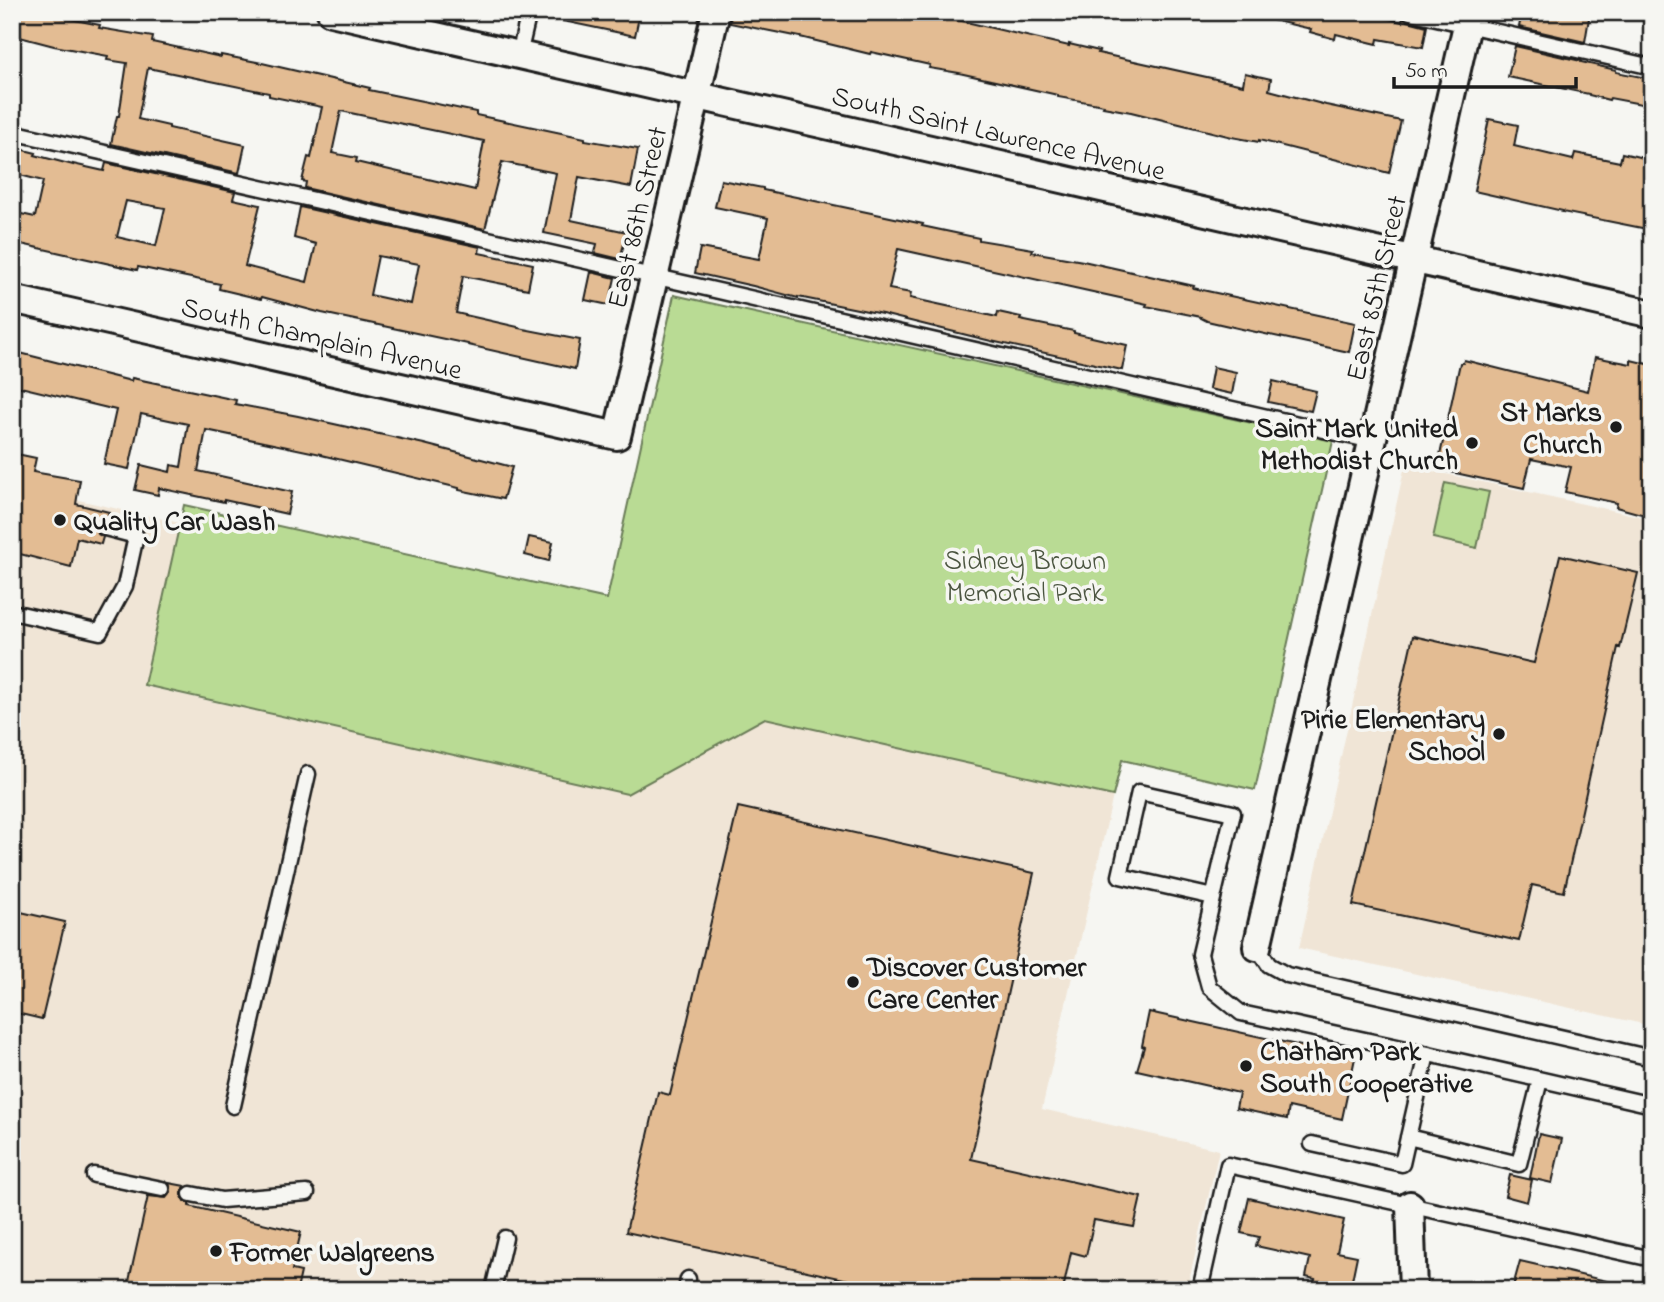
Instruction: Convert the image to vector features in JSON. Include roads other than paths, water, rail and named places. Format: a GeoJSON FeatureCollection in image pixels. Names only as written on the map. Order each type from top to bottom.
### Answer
{"type":"FeatureCollection","features":[{"type":"Feature","properties":{"kind":"street","name":"East 86th Street"},"geometry":{"type":"LineString","coordinates":[[617,436],[716,12]]}},
{"type":"Feature","properties":{"kind":"street","name":"South Saint Lawrence Avenue"},"geometry":{"type":"LineString","coordinates":[[336,13],[1652,314]]}},
{"type":"Feature","properties":{"kind":"street","name":"East 85th Street"},"geometry":{"type":"LineString","coordinates":[[1257,947],[1468,19]]}},
{"type":"Feature","properties":{"kind":"street","name":"South Champlain Avenue"},"geometry":{"type":"LineString","coordinates":[[12,299],[617,436]]}},
{"type":"Feature","properties":{"kind":"street"},"geometry":{"type":"LineString","coordinates":[[1410,1205],[1413,1290]]}},
{"type":"Feature","properties":{"kind":"lane"},"geometry":{"type":"LineString","coordinates":[[519,55],[528,12]]}},
{"type":"Feature","properties":{"kind":"lane"},"geometry":{"type":"LineString","coordinates":[[1410,12],[1468,19],[1652,67]]}},
{"type":"Feature","properties":{"kind":"lane"},"geometry":{"type":"LineString","coordinates":[[12,132],[1372,441]]}},
{"type":"Feature","properties":{"kind":"lane"},"geometry":{"type":"LineString","coordinates":[[12,612],[100,632],[125,586],[136,536],[105,528]]}},
{"type":"Feature","properties":{"kind":"lane"},"geometry":{"type":"LineString","coordinates":[[233,1106],[308,774]]}},
{"type":"Feature","properties":{"kind":"lane"},"geometry":{"type":"LineString","coordinates":[[1213,897],[1120,876],[1139,792],[1233,813],[1213,897],[1199,954],[1209,987],[1241,1013],[1652,1105]]}},
{"type":"Feature","properties":{"kind":"lane"},"geometry":{"type":"LineString","coordinates":[[1257,947],[1269,965],[1287,975],[1652,1058]]}},
{"type":"Feature","properties":{"kind":"lane"},"geometry":{"type":"LineString","coordinates":[[1312,1144],[1402,1164],[1427,1054]]}},
{"type":"Feature","properties":{"kind":"lane"},"geometry":{"type":"LineString","coordinates":[[1408,1137],[1520,1164],[1540,1080]]}},
{"type":"Feature","properties":{"kind":"lane"},"geometry":{"type":"LineString","coordinates":[[1200,1290],[1228,1165],[1652,1259]]}},
{"type":"Feature","properties":{"kind":"lane"},"geometry":{"type":"LineString","coordinates":[[94,1175],[162,1189]]}},
{"type":"Feature","properties":{"kind":"lane"},"geometry":{"type":"LineString","coordinates":[[191,1194],[222,1200],[307,1193]]}},
{"type":"Feature","properties":{"kind":"lane"},"geometry":{"type":"LineString","coordinates":[[493,1290],[505,1238]]}},
{"type":"Feature","properties":{"kind":"place","name":"St Marks Church"},"geometry":{"type":"Point","coordinates":[1616,427]}},
{"type":"Feature","properties":{"kind":"place","name":"Saint Mark United Methodist Church"},"geometry":{"type":"Point","coordinates":[1472,443]}},
{"type":"Feature","properties":{"kind":"place","name":"Quality Car Wash"},"geometry":{"type":"Point","coordinates":[60,520]}},
{"type":"Feature","properties":{"kind":"place","name":"Pirie Elementary School"},"geometry":{"type":"Point","coordinates":[1499,734]}},
{"type":"Feature","properties":{"kind":"place","name":"Discover Customer Care Center"},"geometry":{"type":"Point","coordinates":[853,982]}},
{"type":"Feature","properties":{"kind":"place","name":"Chatham Park South Cooperative"},"geometry":{"type":"Point","coordinates":[1246,1066]}},
{"type":"Feature","properties":{"kind":"place","name":"Former Walgreens"},"geometry":{"type":"Point","coordinates":[216,1251]}},
{"type":"Feature","properties":{"kind":"park label","name":"Sidney Brown Memorial Park"},"geometry":{"type":"Point","coordinates":[1025,575]}}]}
